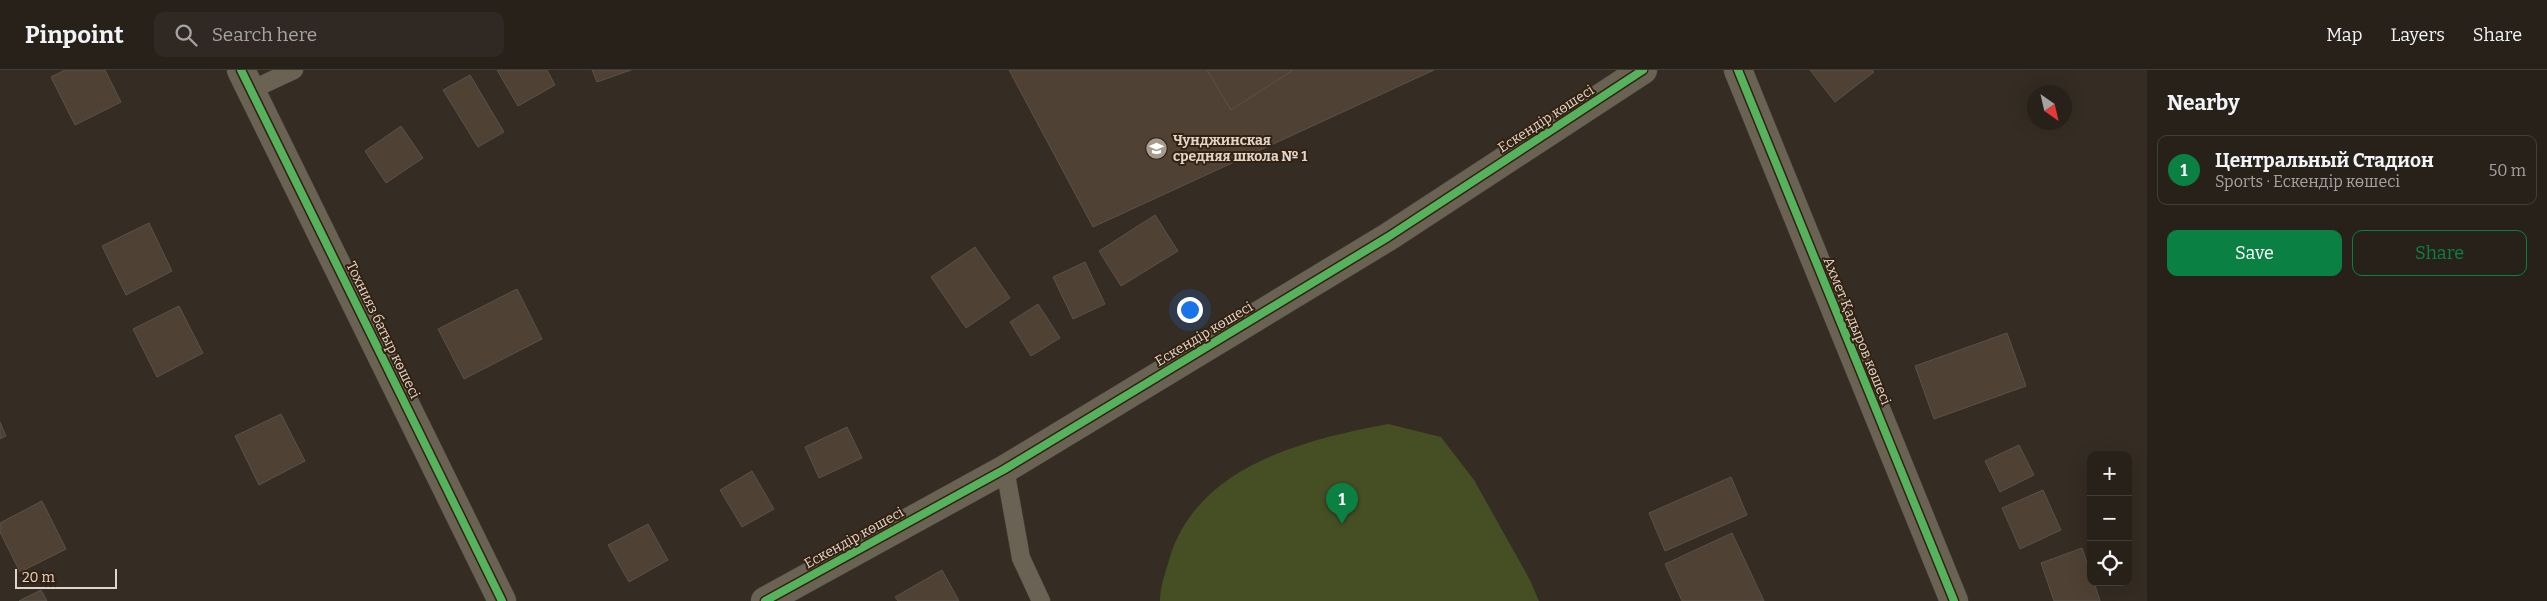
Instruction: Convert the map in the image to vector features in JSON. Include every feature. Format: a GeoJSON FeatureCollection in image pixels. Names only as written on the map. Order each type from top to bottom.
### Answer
{"type":"FeatureCollection","features":[{"type":"Feature","properties":{"kind":"street","name":"Ескендір көшесі"},"geometry":{"type":"LineString","coordinates":[[765,601],[1005,469],[1388,237],[1643,70]]}},
{"type":"Feature","properties":{"kind":"street","name":"Ахмет Қадыров көшесі"},"geometry":{"type":"LineString","coordinates":[[1738,70],[1954,601]]}},
{"type":"Feature","properties":{"kind":"street","name":"Тохнияз батыр көшесі"},"geometry":{"type":"LineString","coordinates":[[246,80],[502,601]]}},
{"type":"Feature","properties":{"kind":"lane"},"geometry":{"type":"LineString","coordinates":[[246,80],[294,70]]}},
{"type":"Feature","properties":{"kind":"lane"},"geometry":{"type":"LineString","coordinates":[[1005,469],[1021,558],[1041,601]]}},
{"type":"Feature","properties":{"kind":"green space"},"geometry":{"type":"Polygon","coordinates":[[[1388,424],[1441,437],[1474,480],[1530,580],[1539,601],[1160,601],[1169,560],[1183,528],[1203,501],[1228,480],[1257,463],[1288,449],[1388,424]]]}},
{"type":"Feature","properties":{"kind":"building"},"geometry":{"type":"Polygon","coordinates":[[[65,70],[105,70],[121,102],[75,125],[51,77],[65,70]]]}},
{"type":"Feature","properties":{"kind":"building"},"geometry":{"type":"Polygon","coordinates":[[[497,70],[547,70],[555,85],[518,106],[497,70]]]}},
{"type":"Feature","properties":{"kind":"building"},"geometry":{"type":"Polygon","coordinates":[[[592,70],[631,70],[597,82],[592,70]]]}},
{"type":"Feature","properties":{"kind":"building","name":"Чунджинская средняя школа № 1"},"geometry":{"type":"Polygon","coordinates":[[[1009,70],[1434,70],[1093,227],[1009,70]]]}},
{"type":"Feature","properties":{"kind":"building","name":"Чунджинская средняя школа № 1"},"geometry":{"type":"Polygon","coordinates":[[[1207,70],[1293,70],[1231,110],[1207,70]]]}},
{"type":"Feature","properties":{"kind":"building"},"geometry":{"type":"Polygon","coordinates":[[[1810,70],[1872,70],[1874,72],[1835,102],[1810,70]]]}},
{"type":"Feature","properties":{"kind":"building"},"geometry":{"type":"Polygon","coordinates":[[[470,75],[504,132],[478,147],[443,90],[470,75]]]}},
{"type":"Feature","properties":{"kind":"building"},"geometry":{"type":"Polygon","coordinates":[[[401,126],[423,158],[386,183],[365,151],[401,126]]]}},
{"type":"Feature","properties":{"kind":"building"},"geometry":{"type":"Polygon","coordinates":[[[1155,215],[1178,251],[1121,286],[1099,251],[1155,215]]]}},
{"type":"Feature","properties":{"kind":"building"},"geometry":{"type":"Polygon","coordinates":[[[149,223],[172,271],[126,295],[102,246],[149,223]]]}},
{"type":"Feature","properties":{"kind":"building"},"geometry":{"type":"Polygon","coordinates":[[[975,247],[1010,298],[966,328],[931,277],[975,247]]]}},
{"type":"Feature","properties":{"kind":"building"},"geometry":{"type":"Polygon","coordinates":[[[1085,262],[1105,304],[1073,319],[1053,277],[1085,262]]]}},
{"type":"Feature","properties":{"kind":"building"},"geometry":{"type":"Polygon","coordinates":[[[517,289],[542,339],[464,379],[438,329],[517,289]]]}},
{"type":"Feature","properties":{"kind":"building"},"geometry":{"type":"Polygon","coordinates":[[[1038,304],[1060,338],[1031,356],[1010,322],[1038,304]]]}},
{"type":"Feature","properties":{"kind":"building"},"geometry":{"type":"Polygon","coordinates":[[[179,306],[203,353],[157,377],[133,329],[179,306]]]}},
{"type":"Feature","properties":{"kind":"building"},"geometry":{"type":"Polygon","coordinates":[[[2007,333],[2026,386],[1934,419],[1915,366],[2007,333]]]}},
{"type":"Feature","properties":{"kind":"building"},"geometry":{"type":"Polygon","coordinates":[[[281,414],[305,461],[259,485],[235,436],[281,414]]]}},
{"type":"Feature","properties":{"kind":"building"},"geometry":{"type":"Polygon","coordinates":[[[0,422],[6,436],[0,439],[0,422]]]}},
{"type":"Feature","properties":{"kind":"building"},"geometry":{"type":"Polygon","coordinates":[[[847,427],[862,458],[819,478],[805,447],[847,427]]]}},
{"type":"Feature","properties":{"kind":"building"},"geometry":{"type":"Polygon","coordinates":[[[2019,445],[2034,475],[2000,492],[1985,461],[2019,445]]]}},
{"type":"Feature","properties":{"kind":"building"},"geometry":{"type":"Polygon","coordinates":[[[752,471],[774,509],[742,527],[720,490],[752,471]]]}},
{"type":"Feature","properties":{"kind":"building"},"geometry":{"type":"Polygon","coordinates":[[[1731,477],[1747,515],[1665,551],[1649,513],[1731,477]]]}},
{"type":"Feature","properties":{"kind":"building"},"geometry":{"type":"Polygon","coordinates":[[[2043,490],[2061,530],[2020,549],[2002,508],[2043,490]]]}},
{"type":"Feature","properties":{"kind":"building"},"geometry":{"type":"Polygon","coordinates":[[[42,501],[66,549],[20,572],[0,532],[0,523],[42,501]]]}},
{"type":"Feature","properties":{"kind":"building"},"geometry":{"type":"Polygon","coordinates":[[[648,524],[668,560],[629,582],[608,545],[648,524]]]}},
{"type":"Feature","properties":{"kind":"building"},"geometry":{"type":"Polygon","coordinates":[[[1732,533],[1764,601],[1682,601],[1665,564],[1732,533]]]}},
{"type":"Feature","properties":{"kind":"building"},"geometry":{"type":"Polygon","coordinates":[[[2082,548],[2087,562],[2087,586],[2095,586],[2100,601],[2054,601],[2041,563],[2082,548]]]}},
{"type":"Feature","properties":{"kind":"building"},"geometry":{"type":"Polygon","coordinates":[[[942,570],[959,601],[898,601],[895,597],[942,570]]]}},
{"type":"Feature","properties":{"kind":"building"},"geometry":{"type":"Polygon","coordinates":[[[41,590],[47,601],[19,601],[41,590]]]}},
{"type":"Feature","properties":{"kind":"cycle path"},"geometry":{"type":"LineString","coordinates":[[241,70],[502,601]]}},
{"type":"Feature","properties":{"kind":"cycle path"},"geometry":{"type":"LineString","coordinates":[[765,601],[1005,469],[1388,237],[1643,70]]}},
{"type":"Feature","properties":{"kind":"cycle path"},"geometry":{"type":"LineString","coordinates":[[1738,70],[1954,601]]}},
{"type":"Feature","properties":{"kind":"place","name":"Чунджинская средняя школа № 1"},"geometry":{"type":"Point","coordinates":[1157,148]}},
{"type":"Feature","properties":{"kind":"place","name":"Центральный Стадион"},"geometry":{"type":"Point","coordinates":[1342,524]}}]}
